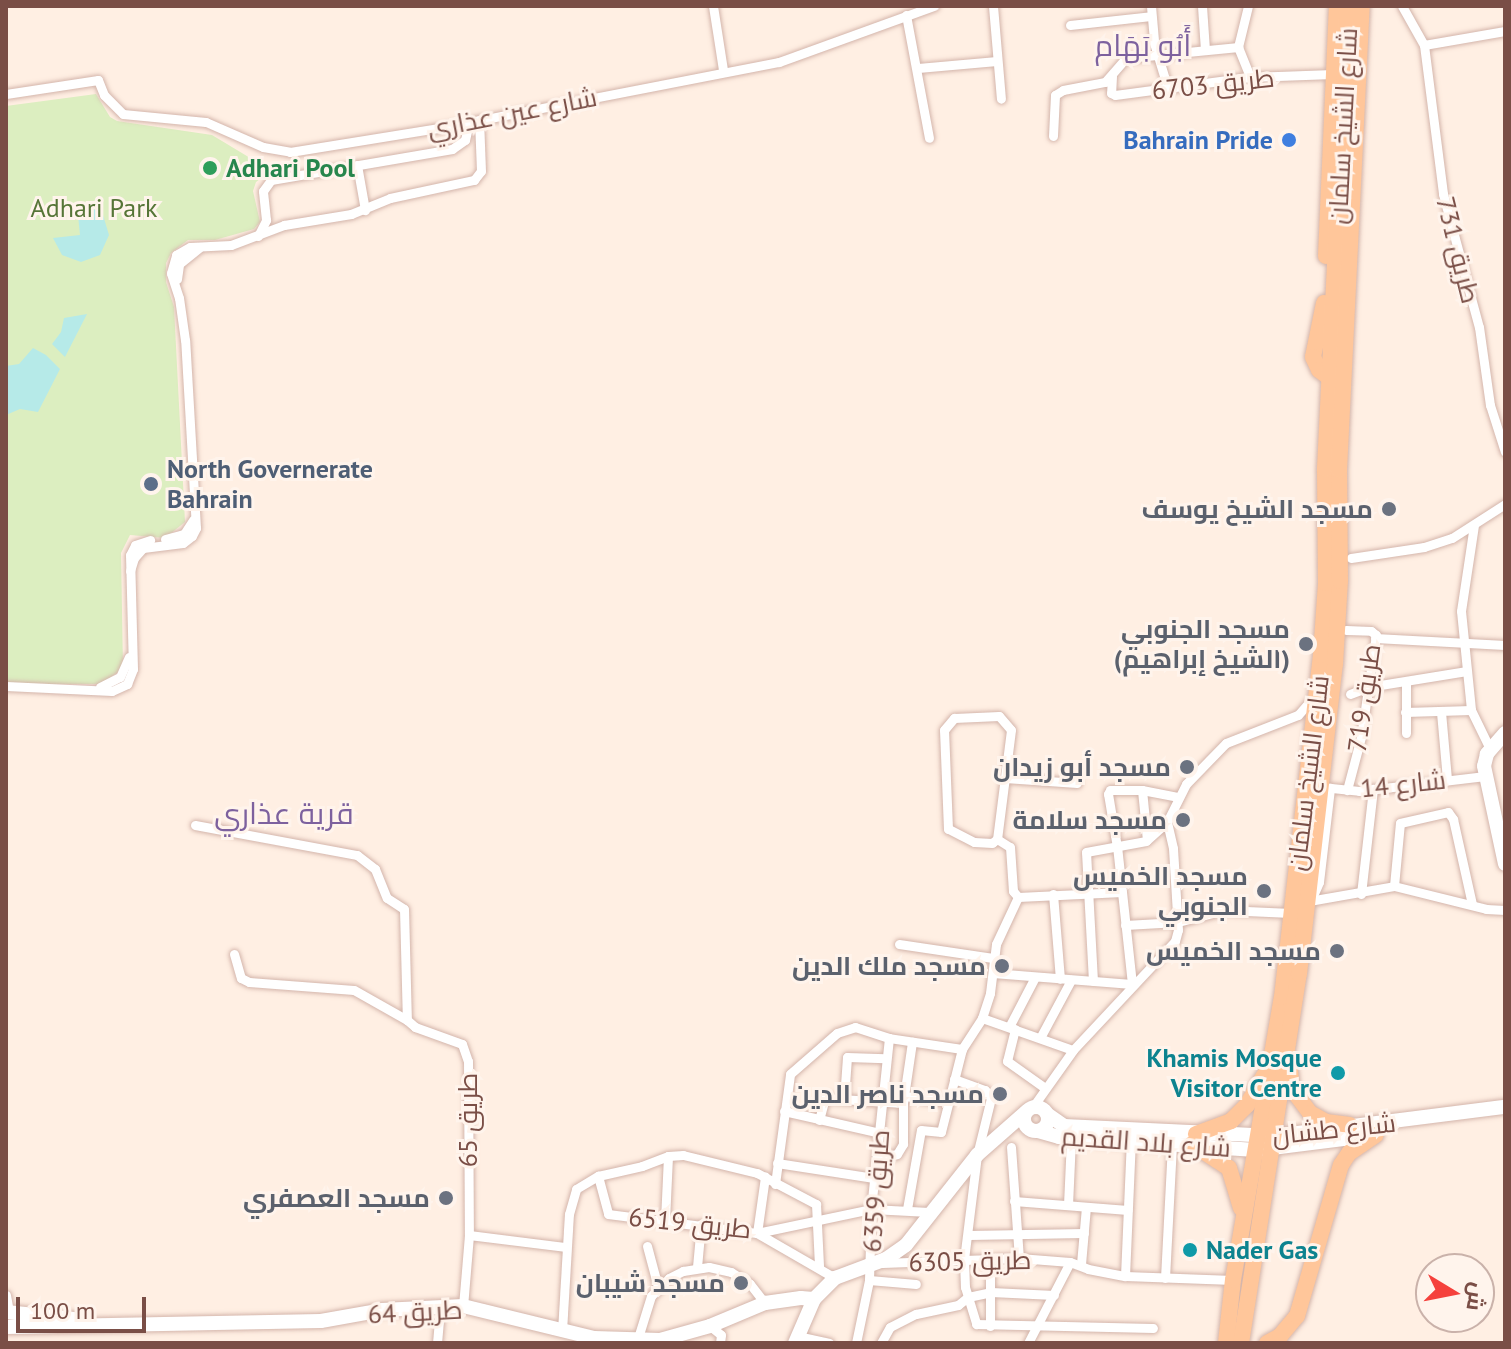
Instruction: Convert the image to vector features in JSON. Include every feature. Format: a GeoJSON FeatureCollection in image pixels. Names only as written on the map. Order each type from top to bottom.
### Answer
{"type":"FeatureCollection","features":[{"type":"Feature","properties":{"kind":"main road"},"geometry":{"type":"LineString","coordinates":[[1330,378],[1319,370],[1313,357],[1324,304],[1337,6]]}},
{"type":"Feature","properties":{"kind":"main road","name":"شارع الشيخ سلمان"},"geometry":{"type":"LineString","coordinates":[[1241,1343],[1265,1143],[1271,1064],[1318,691],[1326,583],[1330,378],[1348,6]]}},
{"type":"Feature","properties":{"kind":"main road","name":"شارع الشيخ سلمان"},"geometry":{"type":"LineString","coordinates":[[1226,1343],[1243,1220],[1288,1050],[1326,788],[1335,664],[1345,359],[1362,6]]}},
{"type":"Feature","properties":{"kind":"main road"},"geometry":{"type":"LineString","coordinates":[[1335,664],[1346,630],[1351,558],[1348,479],[1352,385],[1345,359]]}},
{"type":"Feature","properties":{"kind":"main road"},"geometry":{"type":"LineString","coordinates":[[1288,1050],[1292,1089],[1301,1103],[1326,1122],[1350,1125]]}},
{"type":"Feature","properties":{"kind":"main road"},"geometry":{"type":"LineString","coordinates":[[1243,1220],[1229,1168],[1194,1139],[1231,1121],[1247,1105],[1271,1064]]}},
{"type":"Feature","properties":{"kind":"main road"},"geometry":{"type":"LineString","coordinates":[[1267,1343],[1280,1336],[1297,1316],[1341,1165],[1349,1153],[1376,1135]]}},
{"type":"Feature","properties":{"kind":"street"},"geometry":{"type":"LineString","coordinates":[[713,6],[723,70]]}},
{"type":"Feature","properties":{"kind":"street","name":"شارع عين عذاري"},"geometry":{"type":"LineString","coordinates":[[6,94],[96,80],[101,83],[104,95],[123,114],[206,122],[281,152],[474,121],[798,56],[934,6]]}},
{"type":"Feature","properties":{"kind":"street"},"geometry":{"type":"LineString","coordinates":[[993,6],[1001,99]]}},
{"type":"Feature","properties":{"kind":"street"},"geometry":{"type":"LineString","coordinates":[[1202,6],[1205,50]]}},
{"type":"Feature","properties":{"kind":"street"},"geometry":{"type":"LineString","coordinates":[[1248,6],[1238,47],[1250,77]]}},
{"type":"Feature","properties":{"kind":"street"},"geometry":{"type":"LineString","coordinates":[[1402,6],[1424,45],[1505,31]]}},
{"type":"Feature","properties":{"kind":"street"},"geometry":{"type":"LineString","coordinates":[[1070,25],[1151,11],[1156,55],[1168,89]]}},
{"type":"Feature","properties":{"kind":"street"},"geometry":{"type":"LineString","coordinates":[[906,15],[929,138]]}},
{"type":"Feature","properties":{"kind":"street","name":"طريق 731"},"geometry":{"type":"LineString","coordinates":[[1424,45],[1443,194],[1479,327],[1490,405],[1505,452]]}},
{"type":"Feature","properties":{"kind":"street"},"geometry":{"type":"LineString","coordinates":[[1053,136],[1055,95],[1063,90],[1105,82],[1126,58],[1238,47]]}},
{"type":"Feature","properties":{"kind":"street"},"geometry":{"type":"LineString","coordinates":[[918,68],[997,61]]}},
{"type":"Feature","properties":{"kind":"street","name":"طريق 6703"},"geometry":{"type":"LineString","coordinates":[[1112,76],[1114,95],[1250,77],[1333,74]]}},
{"type":"Feature","properties":{"kind":"street"},"geometry":{"type":"LineString","coordinates":[[255,239],[266,217],[263,191],[271,180],[452,149],[465,140],[474,121]]}},
{"type":"Feature","properties":{"kind":"street"},"geometry":{"type":"LineString","coordinates":[[6,686],[112,691],[127,684],[133,669],[130,571],[139,551],[162,542],[189,539],[196,528],[185,340],[176,287],[179,264],[202,247],[225,247],[255,239],[284,225],[365,210],[390,198],[474,180],[481,171],[474,121]]}},
{"type":"Feature","properties":{"kind":"street"},"geometry":{"type":"LineString","coordinates":[[357,165],[365,210]]}},
{"type":"Feature","properties":{"kind":"street"},"geometry":{"type":"LineString","coordinates":[[266,217],[274,224],[284,225]]}},
{"type":"Feature","properties":{"kind":"street"},"geometry":{"type":"LineString","coordinates":[[1351,558],[1424,547],[1452,538],[1505,504]]}},
{"type":"Feature","properties":{"kind":"street"},"geometry":{"type":"LineString","coordinates":[[1474,525],[1461,611],[1471,710],[1490,749]]}},
{"type":"Feature","properties":{"kind":"street","name":"طريق 719"},"geometry":{"type":"LineString","coordinates":[[1346,630],[1373,631],[1375,638],[1361,737],[1347,790]]}},
{"type":"Feature","properties":{"kind":"street"},"geometry":{"type":"LineString","coordinates":[[1375,638],[1505,645]]}},
{"type":"Feature","properties":{"kind":"street"},"geometry":{"type":"LineString","coordinates":[[1350,694],[1368,687],[1467,671]]}},
{"type":"Feature","properties":{"kind":"street"},"geometry":{"type":"LineString","coordinates":[[1406,682],[1406,733]]}},
{"type":"Feature","properties":{"kind":"street"},"geometry":{"type":"LineString","coordinates":[[1093,981],[1086,852],[1147,840],[1167,822],[1177,797],[1203,763],[1226,743],[1305,711],[1318,691]]}},
{"type":"Feature","properties":{"kind":"street"},"geometry":{"type":"LineString","coordinates":[[1405,712],[1471,710]]}},
{"type":"Feature","properties":{"kind":"street"},"geometry":{"type":"LineString","coordinates":[[1441,712],[1447,779]]}},
{"type":"Feature","properties":{"kind":"street"},"geometry":{"type":"LineString","coordinates":[[981,714],[1006,721],[1011,730],[997,839],[992,843],[974,842],[948,829],[944,730],[948,722],[960,716],[981,714]]}},
{"type":"Feature","properties":{"kind":"street"},"geometry":{"type":"LineString","coordinates":[[1287,720],[1306,729],[1312,740]]}},
{"type":"Feature","properties":{"kind":"street"},"geometry":{"type":"LineString","coordinates":[[1480,729],[1504,734]]}},
{"type":"Feature","properties":{"kind":"street"},"geometry":{"type":"LineString","coordinates":[[1504,734],[1485,759],[1485,776],[1501,832],[1505,864]]}},
{"type":"Feature","properties":{"kind":"street","name":"شارع 14"},"geometry":{"type":"LineString","coordinates":[[1326,788],[1373,789],[1485,776]]}},
{"type":"Feature","properties":{"kind":"street"},"geometry":{"type":"LineString","coordinates":[[1005,778],[1077,783]]}},
{"type":"Feature","properties":{"kind":"street"},"geometry":{"type":"LineString","coordinates":[[1361,894],[1373,789]]}},
{"type":"Feature","properties":{"kind":"street"},"geometry":{"type":"LineString","coordinates":[[1132,984],[1108,792],[1142,790],[1177,797]]}},
{"type":"Feature","properties":{"kind":"street"},"geometry":{"type":"LineString","coordinates":[[1142,790],[1147,840]]}},
{"type":"Feature","properties":{"kind":"street"},"geometry":{"type":"LineString","coordinates":[[1394,886],[1400,823],[1448,812],[1453,819],[1472,904]]}},
{"type":"Feature","properties":{"kind":"street"},"geometry":{"type":"LineString","coordinates":[[1038,1111],[1047,1125],[1033,1130],[1024,1121],[1038,1111],[1045,1088],[1073,1050],[1171,946],[1178,926],[1173,848],[1167,822]]}},
{"type":"Feature","properties":{"kind":"street"},"geometry":{"type":"LineString","coordinates":[[195,825],[357,855],[375,869],[387,898],[404,909],[407,1020]]}},
{"type":"Feature","properties":{"kind":"street"},"geometry":{"type":"LineString","coordinates":[[997,839],[1010,847],[1013,891],[1018,897]]}},
{"type":"Feature","properties":{"kind":"street"},"geometry":{"type":"LineString","coordinates":[[1309,901],[1394,886],[1505,910]]}},
{"type":"Feature","properties":{"kind":"street"},"geometry":{"type":"LineString","coordinates":[[1018,897],[1122,892]]}},
{"type":"Feature","properties":{"kind":"street"},"geometry":{"type":"LineString","coordinates":[[1053,894],[1060,979]]}},
{"type":"Feature","properties":{"kind":"street"},"geometry":{"type":"LineString","coordinates":[[907,1209],[922,1128],[941,1132],[962,1049],[982,1018],[993,973],[993,958],[1018,897]]}},
{"type":"Feature","properties":{"kind":"street"},"geometry":{"type":"LineString","coordinates":[[1125,925],[1178,926],[1224,910],[1291,913]]}},
{"type":"Feature","properties":{"kind":"street"},"geometry":{"type":"LineString","coordinates":[[899,944],[993,958]]}},
{"type":"Feature","properties":{"kind":"street"},"geometry":{"type":"LineString","coordinates":[[234,954],[241,978],[249,982],[354,990],[407,1020]]}},
{"type":"Feature","properties":{"kind":"street"},"geometry":{"type":"LineString","coordinates":[[993,973],[1132,984]]}},
{"type":"Feature","properties":{"kind":"street"},"geometry":{"type":"LineString","coordinates":[[1035,977],[1012,1028],[1007,1058],[1009,1063],[1045,1088]]}},
{"type":"Feature","properties":{"kind":"street"},"geometry":{"type":"LineString","coordinates":[[1040,1038],[1071,980]]}},
{"type":"Feature","properties":{"kind":"street"},"geometry":{"type":"LineString","coordinates":[[982,1018],[1073,1050]]}},
{"type":"Feature","properties":{"kind":"street","name":"طريق 65"},"geometry":{"type":"LineString","coordinates":[[407,1020],[415,1027],[450,1037],[467,1051],[469,1235],[463,1306]]}},
{"type":"Feature","properties":{"kind":"street"},"geometry":{"type":"LineString","coordinates":[[567,1335],[566,1247],[571,1200],[585,1182],[668,1156],[695,1158],[765,1177],[775,1184],[790,1074],[837,1033],[855,1027],[889,1038],[962,1049]]}},
{"type":"Feature","properties":{"kind":"street","name":"طريق 6359"},"geometry":{"type":"LineString","coordinates":[[856,1343],[869,1280],[871,1209],[879,1157],[889,1038]]}},
{"type":"Feature","properties":{"kind":"street"},"geometry":{"type":"LineString","coordinates":[[879,1157],[897,1154],[903,1144],[904,1100],[912,1042]]}},
{"type":"Feature","properties":{"kind":"street"},"geometry":{"type":"LineString","coordinates":[[844,1099],[848,1056],[885,1058]]}},
{"type":"Feature","properties":{"kind":"street"},"geometry":{"type":"LineString","coordinates":[[954,1079],[985,1090],[991,1098],[967,1214],[969,1235],[964,1259],[968,1297],[976,1324],[1153,1328]]}},
{"type":"Feature","properties":{"kind":"street"},"geometry":{"type":"LineString","coordinates":[[819,1120],[823,1099],[883,1104],[904,1100],[947,1102]]}},
{"type":"Feature","properties":{"kind":"street","name":"شارع طشان"},"geometry":{"type":"LineString","coordinates":[[1265,1143],[1350,1125],[1409,1122],[1505,1107]]}},
{"type":"Feature","properties":{"kind":"street"},"geometry":{"type":"LineString","coordinates":[[784,1111],[880,1133]]}},
{"type":"Feature","properties":{"kind":"street","name":"شارع بلاد القديم"},"geometry":{"type":"LineString","coordinates":[[796,1340],[814,1299],[835,1278],[886,1259],[906,1245],[977,1155],[1038,1111],[1064,1126],[1265,1143]]}},
{"type":"Feature","properties":{"kind":"street","name":"شارع طشان"},"geometry":{"type":"LineString","coordinates":[[1265,1143],[1376,1135],[1409,1122]]}},
{"type":"Feature","properties":{"kind":"street","name":"شارع بلاد القديم"},"geometry":{"type":"LineString","coordinates":[[977,1155],[1004,1137],[1033,1130],[1071,1138],[1172,1143],[1194,1139]]}},
{"type":"Feature","properties":{"kind":"street"},"geometry":{"type":"LineString","coordinates":[[1068,1205],[1071,1138]]}},
{"type":"Feature","properties":{"kind":"street"},"geometry":{"type":"LineString","coordinates":[[1125,1276],[1131,1141]]}},
{"type":"Feature","properties":{"kind":"street"},"geometry":{"type":"LineString","coordinates":[[1165,1278],[1172,1143]]}},
{"type":"Feature","properties":{"kind":"street"},"geometry":{"type":"LineString","coordinates":[[903,1144],[917,1147]]}},
{"type":"Feature","properties":{"kind":"street"},"geometry":{"type":"LineString","coordinates":[[1011,1147],[1019,1258]]}},
{"type":"Feature","properties":{"kind":"street"},"geometry":{"type":"LineString","coordinates":[[665,1220],[668,1156]]}},
{"type":"Feature","properties":{"kind":"street"},"geometry":{"type":"LineString","coordinates":[[777,1163],[874,1178]]}},
{"type":"Feature","properties":{"kind":"street","name":"طريق 6519"},"geometry":{"type":"LineString","coordinates":[[598,1176],[608,1214],[757,1233],[871,1209],[929,1212]]}},
{"type":"Feature","properties":{"kind":"street"},"geometry":{"type":"LineString","coordinates":[[765,1177],[757,1233],[835,1278]]}},
{"type":"Feature","properties":{"kind":"street","name":"طريق 6519"},"geometry":{"type":"LineString","coordinates":[[775,1184],[816,1204],[818,1221]]}},
{"type":"Feature","properties":{"kind":"street"},"geometry":{"type":"LineString","coordinates":[[1014,1201],[1128,1210]]}},
{"type":"Feature","properties":{"kind":"street"},"geometry":{"type":"LineString","coordinates":[[1086,1207],[1081,1264],[1088,1269],[1125,1276],[1233,1280]]}},
{"type":"Feature","properties":{"kind":"street"},"geometry":{"type":"LineString","coordinates":[[818,1221],[819,1266]]}},
{"type":"Feature","properties":{"kind":"street"},"geometry":{"type":"LineString","coordinates":[[697,1267],[701,1224]]}},
{"type":"Feature","properties":{"kind":"street"},"geometry":{"type":"LineString","coordinates":[[969,1235],[1084,1233]]}},
{"type":"Feature","properties":{"kind":"street"},"geometry":{"type":"LineString","coordinates":[[469,1235],[566,1247]]}},
{"type":"Feature","properties":{"kind":"street"},"geometry":{"type":"LineString","coordinates":[[647,1246],[658,1287]]}},
{"type":"Feature","properties":{"kind":"street","name":"طريق 6305"},"geometry":{"type":"LineString","coordinates":[[870,1263],[1019,1258],[1081,1264]]}},
{"type":"Feature","properties":{"kind":"street"},"geometry":{"type":"LineString","coordinates":[[990,1260],[990,1326]]}},
{"type":"Feature","properties":{"kind":"street"},"geometry":{"type":"LineString","coordinates":[[1028,1343],[1070,1262]]}},
{"type":"Feature","properties":{"kind":"street"},"geometry":{"type":"LineString","coordinates":[[637,1341],[645,1306],[658,1287],[683,1271],[697,1267],[720,1268],[741,1277],[765,1303]]}},
{"type":"Feature","properties":{"kind":"street"},"geometry":{"type":"LineString","coordinates":[[869,1280],[916,1284]]}},
{"type":"Feature","properties":{"kind":"street"},"geometry":{"type":"LineString","coordinates":[[881,1343],[890,1327],[916,1314],[958,1305],[968,1297],[991,1292],[1054,1295]]}},
{"type":"Feature","properties":{"kind":"street"},"geometry":{"type":"LineString","coordinates":[[6,1295],[8,1320]]}},
{"type":"Feature","properties":{"kind":"street","name":"طريق 64"},"geometry":{"type":"LineString","coordinates":[[8,1320],[102,1323],[321,1321],[440,1305],[463,1306],[567,1335],[637,1341],[660,1340],[710,1326],[765,1303],[814,1299]]}},
{"type":"Feature","properties":{"kind":"street"},"geometry":{"type":"LineString","coordinates":[[437,1343],[440,1305]]}},
{"type":"Feature","properties":{"kind":"street"},"geometry":{"type":"LineString","coordinates":[[710,1326],[721,1335],[720,1343]]}},
{"type":"Feature","properties":{"kind":"street"},"geometry":{"type":"LineString","coordinates":[[796,1340],[829,1343]]}},
{"type":"Feature","properties":{"kind":"green space","name":"Adhari Park"},"geometry":{"type":"Polygon","coordinates":[[[96,94],[110,117],[117,121],[212,135],[262,165],[264,176],[256,182],[253,191],[260,222],[254,229],[215,240],[188,240],[171,253],[166,263],[166,282],[174,307],[185,522],[165,538],[130,535],[121,553],[123,668],[102,684],[6,684],[6,106],[96,94]]]}},
{"type":"Feature","properties":{"kind":"water"},"geometry":{"type":"Polygon","coordinates":[[[77,205],[91,207],[103,215],[109,235],[100,255],[81,262],[62,255],[53,238],[80,235],[77,205]]]}},
{"type":"Feature","properties":{"kind":"water"},"geometry":{"type":"Polygon","coordinates":[[[87,314],[65,357],[52,344],[61,332],[64,318],[87,314]]]}},
{"type":"Feature","properties":{"kind":"water"},"geometry":{"type":"Polygon","coordinates":[[[33,348],[46,355],[60,369],[38,412],[20,409],[6,415],[6,366],[19,364],[33,348]]]}},
{"type":"Feature","properties":{"kind":"place","name":"Bahrain Pride"},"geometry":{"type":"Point","coordinates":[1289,140]}},
{"type":"Feature","properties":{"kind":"place","name":"Adhari Pool"},"geometry":{"type":"Point","coordinates":[210,168]}},
{"type":"Feature","properties":{"kind":"place","name":"North Governerate Bahrain"},"geometry":{"type":"Point","coordinates":[151,484]}},
{"type":"Feature","properties":{"kind":"place","name":"مسجد الشيخ يوسف"},"geometry":{"type":"Point","coordinates":[1389,509]}},
{"type":"Feature","properties":{"kind":"place","name":"مسجد الجنوبي (الشيخ إبراهيم)"},"geometry":{"type":"Point","coordinates":[1306,644]}},
{"type":"Feature","properties":{"kind":"place","name":"مسجد أبو زيدان"},"geometry":{"type":"Point","coordinates":[1187,767]}},
{"type":"Feature","properties":{"kind":"place","name":"مسجد سلامة"},"geometry":{"type":"Point","coordinates":[1183,820]}},
{"type":"Feature","properties":{"kind":"place","name":"مسجد الخميس الجنوبي"},"geometry":{"type":"Point","coordinates":[1264,891]}},
{"type":"Feature","properties":{"kind":"place","name":"مسجد الخميس"},"geometry":{"type":"Point","coordinates":[1337,951]}},
{"type":"Feature","properties":{"kind":"place","name":"مسجد ملك الدين"},"geometry":{"type":"Point","coordinates":[1002,966]}},
{"type":"Feature","properties":{"kind":"place","name":"Khamis Mosque Visitor Centre"},"geometry":{"type":"Point","coordinates":[1338,1073]}},
{"type":"Feature","properties":{"kind":"place","name":"مسجد ناصر الدين"},"geometry":{"type":"Point","coordinates":[1000,1094]}},
{"type":"Feature","properties":{"kind":"place","name":"مسجد العصفري"},"geometry":{"type":"Point","coordinates":[446,1198]}},
{"type":"Feature","properties":{"kind":"place","name":"Nader Gas"},"geometry":{"type":"Point","coordinates":[1190,1250]}},
{"type":"Feature","properties":{"kind":"place","name":"مسجد شيبان"},"geometry":{"type":"Point","coordinates":[741,1283]}},
{"type":"Feature","properties":{"kind":"district","name":"أَبُو بَهَام"},"geometry":{"type":"Point","coordinates":[1143,45]}},
{"type":"Feature","properties":{"kind":"district","name":"قرية عذاري"},"geometry":{"type":"Point","coordinates":[284,813]}}]}
